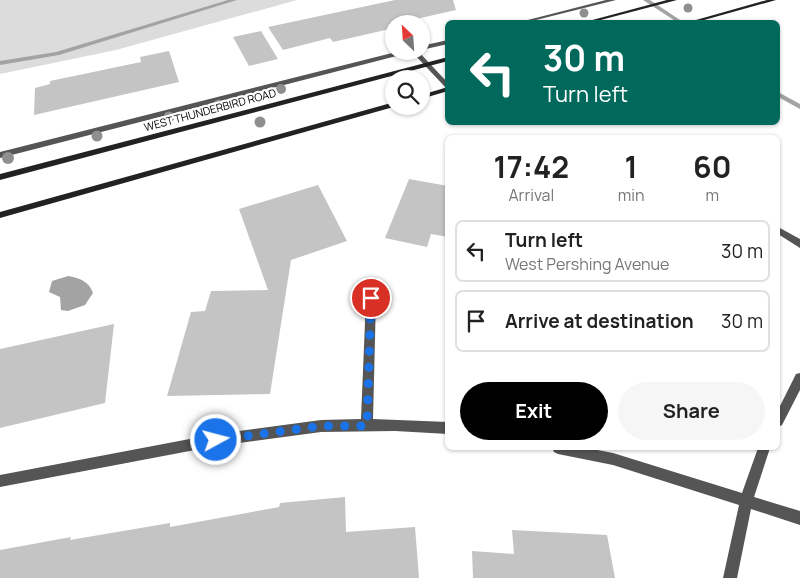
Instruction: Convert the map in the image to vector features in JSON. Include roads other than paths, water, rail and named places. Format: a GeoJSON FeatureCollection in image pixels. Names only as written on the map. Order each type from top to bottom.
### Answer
{"type":"FeatureCollection","features":[{"type":"Feature","properties":{"kind":"main road"},"geometry":{"type":"LineString","coordinates":[[596,20],[674,0]]}},
{"type":"Feature","properties":{"kind":"main road"},"geometry":{"type":"LineString","coordinates":[[699,20],[772,0]]}},
{"type":"Feature","properties":{"kind":"main road","name":"WEST THUNDERBIRD ROAD"},"geometry":{"type":"LineString","coordinates":[[0,177],[445,60]]}},
{"type":"Feature","properties":{"kind":"main road"},"geometry":{"type":"LineString","coordinates":[[430,94],[445,90]]}},
{"type":"Feature","properties":{"kind":"main road"},"geometry":{"type":"LineString","coordinates":[[0,215],[385,108]]}},
{"type":"Feature","properties":{"kind":"street"},"geometry":{"type":"LineString","coordinates":[[531,20],[613,0]]}},
{"type":"Feature","properties":{"kind":"street"},"geometry":{"type":"LineString","coordinates":[[430,46],[445,43]]}},
{"type":"Feature","properties":{"kind":"street","name":"WEST THUNDERBIRD ROAD"},"geometry":{"type":"LineString","coordinates":[[0,155],[385,57]]}},
{"type":"Feature","properties":{"kind":"street"},"geometry":{"type":"LineString","coordinates":[[422,60],[445,86]]}},
{"type":"Feature","properties":{"kind":"street"},"geometry":{"type":"LineString","coordinates":[[780,231],[800,244]]}},
{"type":"Feature","properties":{"kind":"street"},"geometry":{"type":"LineString","coordinates":[[367,426],[371,298]]}},
{"type":"Feature","properties":{"kind":"street"},"geometry":{"type":"LineString","coordinates":[[780,416],[800,378]]}},
{"type":"Feature","properties":{"kind":"street"},"geometry":{"type":"LineString","coordinates":[[0,481],[216,440],[321,426],[445,428]]}},
{"type":"Feature","properties":{"kind":"street"},"geometry":{"type":"LineString","coordinates":[[568,450],[613,459],[800,518]]}},
{"type":"Feature","properties":{"kind":"street"},"geometry":{"type":"LineString","coordinates":[[730,578],[746,502],[763,450]]}},
{"type":"Feature","properties":{"kind":"waterway"},"geometry":{"type":"LineString","coordinates":[[0,63],[57,54],[234,0]]}},
{"type":"Feature","properties":{"kind":"waterway"},"geometry":{"type":"LineString","coordinates":[[646,0],[677,20]]}},
{"type":"Feature","properties":{"kind":"waterway"},"geometry":{"type":"LineString","coordinates":[[780,95],[800,107]]}}]}
